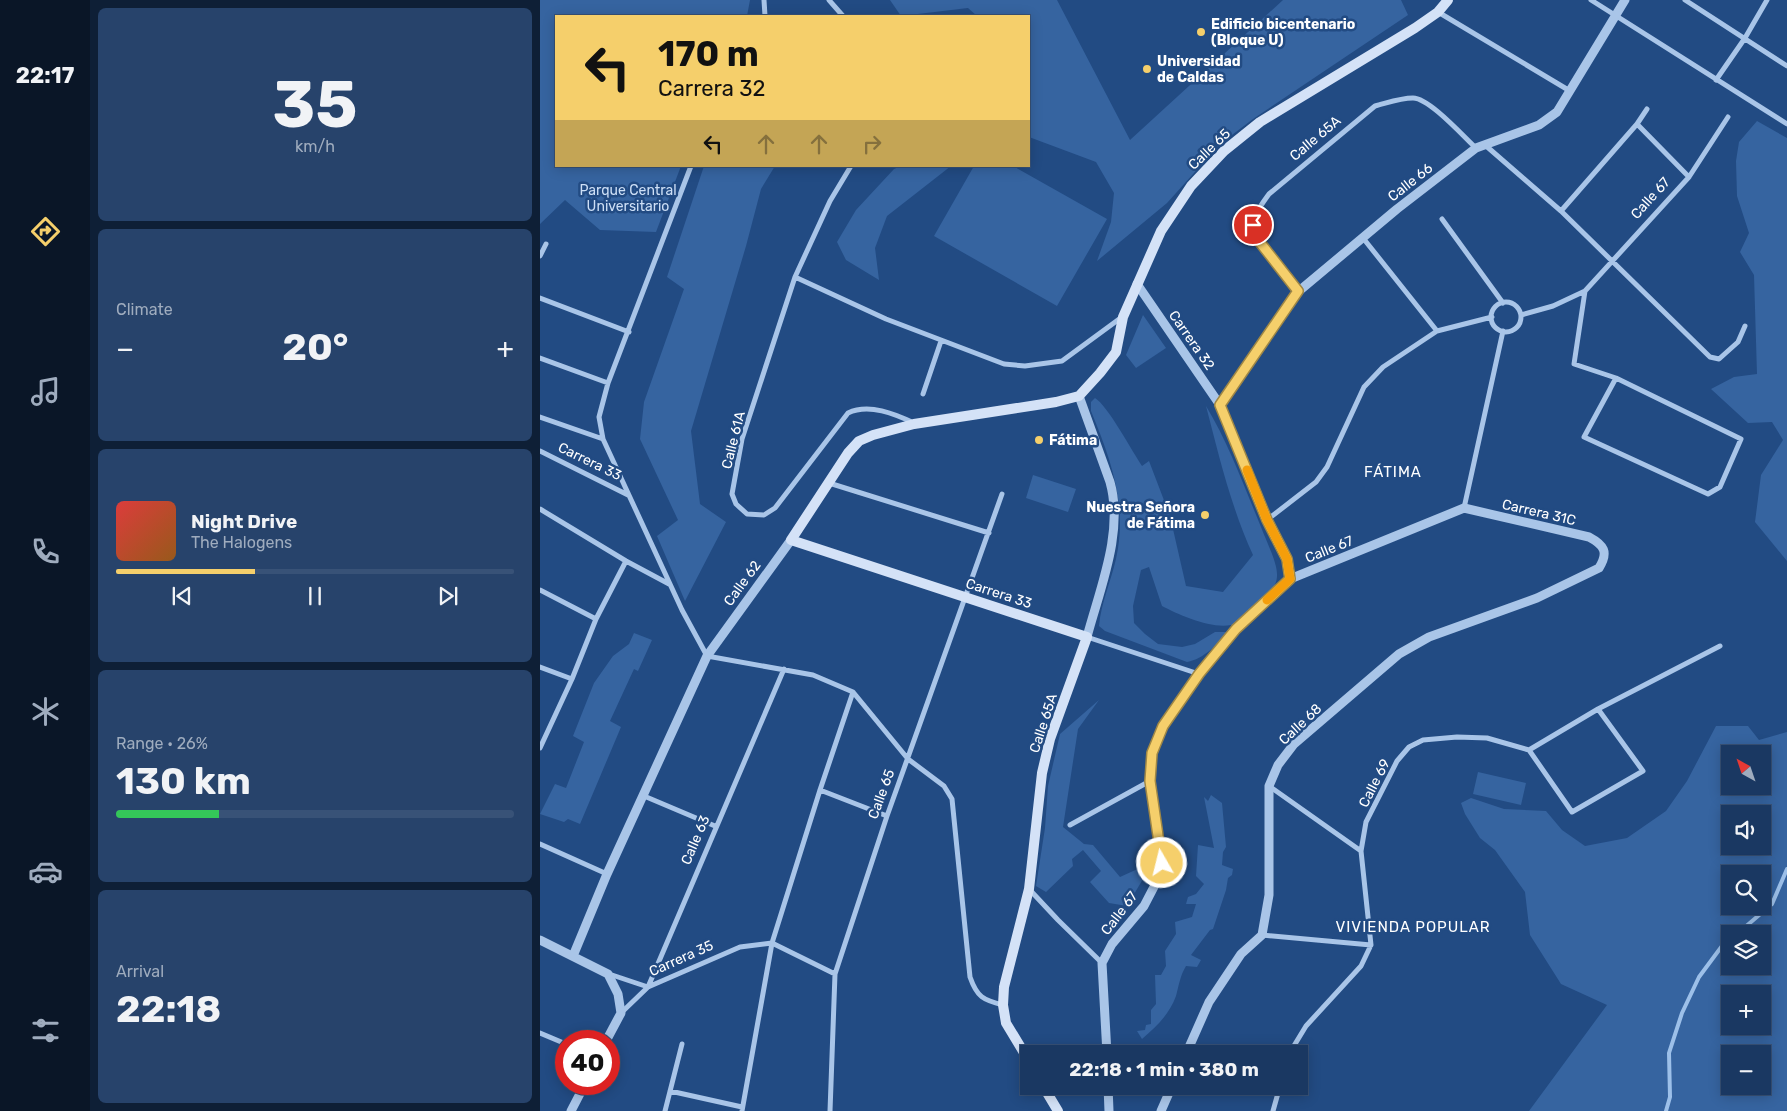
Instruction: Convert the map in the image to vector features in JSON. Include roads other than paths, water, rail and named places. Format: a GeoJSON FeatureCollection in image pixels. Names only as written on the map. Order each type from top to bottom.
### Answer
{"type":"FeatureCollection","features":[{"type":"Feature","properties":{"kind":"main road","name":"Calle 65"},"geometry":{"type":"LineString","coordinates":[[1078,396],[1100,373],[1116,352],[1123,317],[1137,284],[1161,231],[1191,186],[1224,151],[1260,122],[1415,28],[1438,12],[1448,0]]}},
{"type":"Feature","properties":{"kind":"main road","name":"Calle 62"},"geometry":{"type":"LineString","coordinates":[[791,540],[848,453],[859,441],[873,435],[914,424],[1056,402],[1078,396]]}},
{"type":"Feature","properties":{"kind":"main road","name":"Carrera 33"},"geometry":{"type":"LineString","coordinates":[[791,540],[1088,637]]}},
{"type":"Feature","properties":{"kind":"main road","name":"Calle 65A"},"geometry":{"type":"LineString","coordinates":[[1020,1046],[1006,1023],[1003,1005],[1004,987],[1029,888],[1042,773],[1050,739],[1088,637]]}},
{"type":"Feature","properties":{"kind":"main road"},"geometry":{"type":"LineString","coordinates":[[1049,1095],[1058,1111]]}},
{"type":"Feature","properties":{"kind":"street"},"geometry":{"type":"LineString","coordinates":[[764,0],[765,15]]}},
{"type":"Feature","properties":{"kind":"street"},"geometry":{"type":"LineString","coordinates":[[829,0],[842,15]]}},
{"type":"Feature","properties":{"kind":"street"},"geometry":{"type":"LineString","coordinates":[[1591,0],[1787,124]]}},
{"type":"Feature","properties":{"kind":"street","name":"Calle 66"},"geometry":{"type":"LineString","coordinates":[[1220,405],[1298,291],[1476,148],[1539,126],[1557,112],[1625,0]]}},
{"type":"Feature","properties":{"kind":"street"},"geometry":{"type":"LineString","coordinates":[[1685,0],[1787,66]]}},
{"type":"Feature","properties":{"kind":"street"},"geometry":{"type":"LineString","coordinates":[[1716,80],[1745,38],[1767,0]]}},
{"type":"Feature","properties":{"kind":"street"},"geometry":{"type":"LineString","coordinates":[[1438,12],[1570,91]]}},
{"type":"Feature","properties":{"kind":"street","name":"Calle 65A"},"geometry":{"type":"LineString","coordinates":[[1298,291],[1255,236],[1253,225],[1258,208],[1269,194],[1375,106],[1394,100],[1415,97],[1432,106],[1476,148]]}},
{"type":"Feature","properties":{"kind":"street"},"geometry":{"type":"LineString","coordinates":[[1561,211],[1648,109]]}},
{"type":"Feature","properties":{"kind":"street","name":"Calle 67"},"geometry":{"type":"LineString","coordinates":[[1584,291],[1689,176],[1728,118]]}},
{"type":"Feature","properties":{"kind":"street"},"geometry":{"type":"LineString","coordinates":[[1637,124],[1689,176]]}},
{"type":"Feature","properties":{"kind":"street"},"geometry":{"type":"LineString","coordinates":[[1486,145],[1561,211],[1710,357],[1719,359],[1738,342],[1745,326]]}},
{"type":"Feature","properties":{"kind":"street"},"geometry":{"type":"LineString","coordinates":[[691,167],[608,383],[599,417],[603,439],[682,610],[707,656],[813,675],[854,692],[908,759],[944,786],[952,800],[970,977],[975,992],[987,1001],[1003,1005]]}},
{"type":"Feature","properties":{"kind":"street","name":"Calle 61A"},"geometry":{"type":"LineString","coordinates":[[850,167],[830,201],[795,277],[742,439],[732,494],[736,504],[747,514],[764,515],[775,508],[848,413],[857,408],[869,408],[901,417],[914,424]]}},
{"type":"Feature","properties":{"kind":"street"},"geometry":{"type":"LineString","coordinates":[[1442,220],[1503,302]]}},
{"type":"Feature","properties":{"kind":"street"},"geometry":{"type":"LineString","coordinates":[[1363,238],[1437,332]]}},
{"type":"Feature","properties":{"kind":"street"},"geometry":{"type":"LineString","coordinates":[[540,256],[546,244]]}},
{"type":"Feature","properties":{"kind":"street"},"geometry":{"type":"LineString","coordinates":[[795,277],[941,341],[1004,364],[1025,366],[1067,358],[1123,317]]}},
{"type":"Feature","properties":{"kind":"street","name":"Carrera 32"},"geometry":{"type":"LineString","coordinates":[[1137,284],[1220,405],[1267,520],[1287,559],[1290,579]]}},
{"type":"Feature","properties":{"kind":"street"},"geometry":{"type":"LineString","coordinates":[[1521,315],[1553,306],[1584,291]]}},
{"type":"Feature","properties":{"kind":"street"},"geometry":{"type":"LineString","coordinates":[[1584,291],[1574,364],[1616,378],[1741,439],[1720,488],[1708,494],[1584,437],[1616,378]]}},
{"type":"Feature","properties":{"kind":"street"},"geometry":{"type":"LineString","coordinates":[[540,298],[629,332]]}},
{"type":"Feature","properties":{"kind":"street"},"geometry":{"type":"LineString","coordinates":[[1503,302],[1513,303],[1520,310],[1521,315],[1521,320],[1516,328],[1507,332],[1495,326],[1492,317],[1495,308],[1503,302]]}},
{"type":"Feature","properties":{"kind":"street"},"geometry":{"type":"LineString","coordinates":[[1267,520],[1316,482],[1327,467],[1364,387],[1383,367],[1437,332],[1492,317]]}},
{"type":"Feature","properties":{"kind":"street"},"geometry":{"type":"LineString","coordinates":[[1464,508],[1503,331]]}},
{"type":"Feature","properties":{"kind":"street"},"geometry":{"type":"LineString","coordinates":[[923,394],[941,341]]}},
{"type":"Feature","properties":{"kind":"street"},"geometry":{"type":"LineString","coordinates":[[540,358],[608,383]]}},
{"type":"Feature","properties":{"kind":"street","name":"Calle 65A"},"geometry":{"type":"LineString","coordinates":[[1078,396],[1110,482],[1114,512],[1113,540],[1088,637]]}},
{"type":"Feature","properties":{"kind":"street"},"geometry":{"type":"LineString","coordinates":[[540,417],[603,439]]}},
{"type":"Feature","properties":{"kind":"street","name":"Carrera 33"},"geometry":{"type":"LineString","coordinates":[[540,451],[628,495]]}},
{"type":"Feature","properties":{"kind":"street"},"geometry":{"type":"LineString","coordinates":[[829,483],[989,533]]}},
{"type":"Feature","properties":{"kind":"street","name":"Calle 65"},"geometry":{"type":"LineString","coordinates":[[830,1111],[835,974],[887,816],[1002,494]]}},
{"type":"Feature","properties":{"kind":"street","name":"Calle 67"},"geometry":{"type":"LineString","coordinates":[[1102,963],[1112,944],[1144,906],[1156,884],[1162,863],[1150,781],[1152,753],[1163,726],[1199,674],[1236,629],[1290,579],[1464,508]]}},
{"type":"Feature","properties":{"kind":"street","name":"Carrera 31C"},"geometry":{"type":"LineString","coordinates":[[1464,508],[1589,537],[1598,542],[1604,550]]}},
{"type":"Feature","properties":{"kind":"street"},"geometry":{"type":"LineString","coordinates":[[540,509],[626,561],[670,584]]}},
{"type":"Feature","properties":{"kind":"street","name":"Calle 62"},"geometry":{"type":"LineString","coordinates":[[573,956],[607,874],[707,656],[791,540]]}},
{"type":"Feature","properties":{"kind":"street","name":"Calle 68"},"geometry":{"type":"LineString","coordinates":[[1262,935],[1269,895],[1268,786],[1278,765],[1294,744],[1399,654],[1429,637],[1537,598],[1599,568],[1604,560],[1604,550]]}},
{"type":"Feature","properties":{"kind":"street"},"geometry":{"type":"LineString","coordinates":[[540,748],[541,741],[572,679],[596,619],[626,561]]}},
{"type":"Feature","properties":{"kind":"street"},"geometry":{"type":"LineString","coordinates":[[540,590],[596,619]]}},
{"type":"Feature","properties":{"kind":"street","name":"Carrera 33"},"geometry":{"type":"LineString","coordinates":[[1088,637],[1199,674]]}},
{"type":"Feature","properties":{"kind":"street"},"geometry":{"type":"LineString","coordinates":[[1598,709],[1643,771],[1572,812],[1529,750],[1598,709],[1720,646]]}},
{"type":"Feature","properties":{"kind":"street"},"geometry":{"type":"LineString","coordinates":[[540,667],[572,679]]}},
{"type":"Feature","properties":{"kind":"street","name":"Calle 63"},"geometry":{"type":"LineString","coordinates":[[612,1030],[621,1013],[648,987],[715,826],[784,669]]}},
{"type":"Feature","properties":{"kind":"street"},"geometry":{"type":"LineString","coordinates":[[670,1090],[742,1109],[772,943],[820,790],[854,692]]}},
{"type":"Feature","properties":{"kind":"street","name":"Calle 69"},"geometry":{"type":"LineString","coordinates":[[1371,945],[1361,852],[1366,822],[1397,761],[1409,747],[1423,740],[1457,737],[1487,738],[1529,750]]}},
{"type":"Feature","properties":{"kind":"street"},"geometry":{"type":"LineString","coordinates":[[1070,825],[1150,781]]}},
{"type":"Feature","properties":{"kind":"street"},"geometry":{"type":"LineString","coordinates":[[1268,786],[1361,852]]}},
{"type":"Feature","properties":{"kind":"street"},"geometry":{"type":"LineString","coordinates":[[820,790],[887,816]]}},
{"type":"Feature","properties":{"kind":"street"},"geometry":{"type":"LineString","coordinates":[[644,796],[715,826]]}},
{"type":"Feature","properties":{"kind":"street"},"geometry":{"type":"LineString","coordinates":[[540,844],[607,874]]}},
{"type":"Feature","properties":{"kind":"street"},"geometry":{"type":"LineString","coordinates":[[1029,888],[1058,920],[1102,963],[1106,1045]]}},
{"type":"Feature","properties":{"kind":"street"},"geometry":{"type":"LineString","coordinates":[[1190,1045],[1209,1002],[1241,954],[1262,935],[1371,945],[1361,966],[1306,1026],[1294,1045]]}},
{"type":"Feature","properties":{"kind":"street","name":"Carrera 35"},"geometry":{"type":"LineString","coordinates":[[540,940],[608,974],[648,987],[740,947],[772,943]]}},
{"type":"Feature","properties":{"kind":"street"},"geometry":{"type":"LineString","coordinates":[[772,943],[835,974]]}},
{"type":"Feature","properties":{"kind":"street"},"geometry":{"type":"LineString","coordinates":[[608,974],[618,994],[621,1013]]}},
{"type":"Feature","properties":{"kind":"street"},"geometry":{"type":"LineString","coordinates":[[540,1033],[555,1039]]}},
{"type":"Feature","properties":{"kind":"street"},"geometry":{"type":"LineString","coordinates":[[664,1111],[682,1044]]}},
{"type":"Feature","properties":{"kind":"street"},"geometry":{"type":"LineString","coordinates":[[571,1111],[579,1095]]}},
{"type":"Feature","properties":{"kind":"street"},"geometry":{"type":"LineString","coordinates":[[1108,1095],[1109,1111]]}},
{"type":"Feature","properties":{"kind":"street"},"geometry":{"type":"LineString","coordinates":[[1161,1111],[1168,1095]]}},
{"type":"Feature","properties":{"kind":"street"},"geometry":{"type":"LineString","coordinates":[[1274,1111],[1278,1095]]}},
{"type":"Feature","properties":{"kind":"waterway"},"geometry":{"type":"LineString","coordinates":[[1748,925],[1772,904],[1787,869]]}},
{"type":"Feature","properties":{"kind":"waterway"},"geometry":{"type":"LineString","coordinates":[[1666,1111],[1670,1097],[1669,1053],[1682,1013],[1699,977],[1721,947]]}},
{"type":"Feature","properties":{"kind":"place","name":"Edificio bicentenario (Bloque U)"},"geometry":{"type":"Point","coordinates":[1201,32]}},
{"type":"Feature","properties":{"kind":"place","name":"Universidad de Caldas"},"geometry":{"type":"Point","coordinates":[1147,69]}},
{"type":"Feature","properties":{"kind":"place","name":"Fátima"},"geometry":{"type":"Point","coordinates":[1039,440]}},
{"type":"Feature","properties":{"kind":"place","name":"Nuestra Señora de Fátima"},"geometry":{"type":"Point","coordinates":[1205,515]}},
{"type":"Feature","properties":{"kind":"district","name":"FÁTIMA"},"geometry":{"type":"Point","coordinates":[1393,472]}},
{"type":"Feature","properties":{"kind":"district","name":"VIVIENDA POPULAR"},"geometry":{"type":"Point","coordinates":[1413,927]}},
{"type":"Feature","properties":{"kind":"park label","name":"Parque Central Universitario"},"geometry":{"type":"Point","coordinates":[628,198]}}]}
